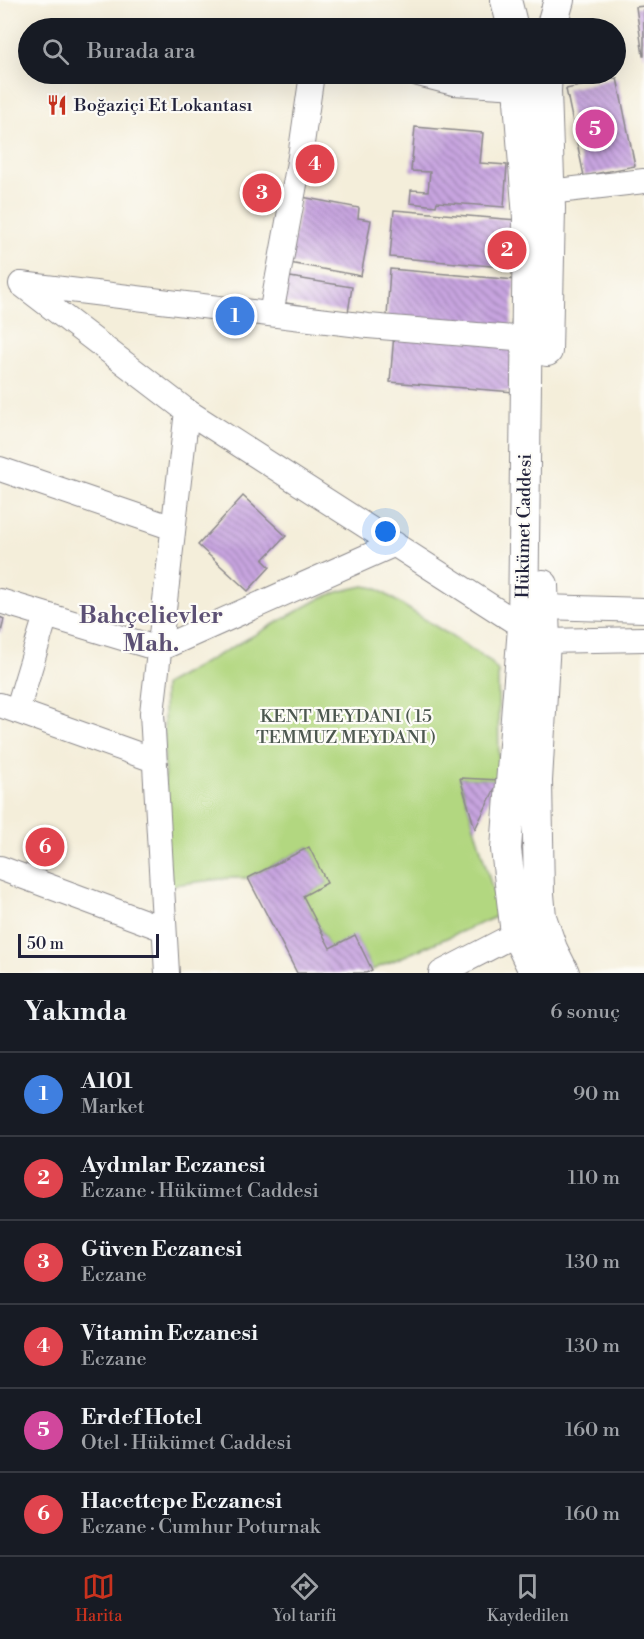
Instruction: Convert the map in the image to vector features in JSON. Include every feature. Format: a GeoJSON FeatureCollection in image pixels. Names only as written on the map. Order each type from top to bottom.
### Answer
{"type":"FeatureCollection","features":[{"type":"Feature","properties":{"kind":"main road"},"geometry":{"type":"LineString","coordinates":[[506,0],[510,18]]}},
{"type":"Feature","properties":{"kind":"main road"},"geometry":{"type":"LineString","coordinates":[[554,18],[559,0]]}},
{"type":"Feature","properties":{"kind":"main road","name":"Hükümet Caddesi"},"geometry":{"type":"LineString","coordinates":[[517,84],[528,218],[527,339],[537,625],[506,849],[516,934],[535,973]]}},
{"type":"Feature","properties":{"kind":"main road"},"geometry":{"type":"LineString","coordinates":[[546,84],[549,192],[537,625],[539,894],[541,917],[552,949],[564,973]]}},
{"type":"Feature","properties":{"kind":"street"},"geometry":{"type":"LineString","coordinates":[[271,314],[300,157],[311,84]]}},
{"type":"Feature","properties":{"kind":"street"},"geometry":{"type":"LineString","coordinates":[[549,192],[644,181]]}},
{"type":"Feature","properties":{"kind":"street"},"geometry":{"type":"LineString","coordinates":[[527,339],[368,326],[21,284],[187,411],[395,544],[537,625],[644,639]]}},
{"type":"Feature","properties":{"kind":"street"},"geometry":{"type":"LineString","coordinates":[[167,973],[152,712],[187,411]]}},
{"type":"Feature","properties":{"kind":"street"},"geometry":{"type":"LineString","coordinates":[[0,469],[173,528]]}},
{"type":"Feature","properties":{"kind":"street"},"geometry":{"type":"LineString","coordinates":[[0,601],[159,649],[395,544]]}},
{"type":"Feature","properties":{"kind":"street"},"geometry":{"type":"LineString","coordinates":[[537,625],[644,610]]}},
{"type":"Feature","properties":{"kind":"street"},"geometry":{"type":"LineString","coordinates":[[46,615],[8,708],[154,760]]}},
{"type":"Feature","properties":{"kind":"street"},"geometry":{"type":"LineString","coordinates":[[0,868],[164,929]]}},
{"type":"Feature","properties":{"kind":"street"},"geometry":{"type":"LineString","coordinates":[[441,973],[516,934]]}},
{"type":"Feature","properties":{"kind":"green space","name":"KENT MEYDANI ( 15 TEMMUZ MEYDANI )"},"geometry":{"type":"Polygon","coordinates":[[[364,586],[376,588],[490,661],[498,671],[499,780],[460,778],[500,915],[372,970],[355,936],[330,948],[303,896],[327,883],[309,847],[248,878],[229,878],[165,886],[164,685],[321,598],[364,586]]]}},
{"type":"Feature","properties":{"kind":"building"},"geometry":{"type":"Polygon","coordinates":[[[644,6],[644,56],[643,56],[636,7],[644,6]]]}},
{"type":"Feature","properties":{"kind":"building"},"geometry":{"type":"Polygon","coordinates":[[[589,84],[618,84],[635,166],[584,176],[566,89],[589,84]]]}},
{"type":"Feature","properties":{"kind":"building"},"geometry":{"type":"Polygon","coordinates":[[[415,127],[483,133],[480,163],[507,165],[504,207],[437,202],[436,206],[410,203],[411,190],[428,191],[430,172],[411,171],[415,127]]]}},
{"type":"Feature","properties":{"kind":"building"},"geometry":{"type":"Polygon","coordinates":[[[302,197],[359,208],[358,218],[371,220],[361,276],[289,263],[302,197]]]}},
{"type":"Feature","properties":{"kind":"building"},"geometry":{"type":"Polygon","coordinates":[[[394,210],[518,220],[514,268],[390,257],[394,210]]]}},
{"type":"Feature","properties":{"kind":"building"},"geometry":{"type":"Polygon","coordinates":[[[390,269],[515,280],[511,327],[387,317],[390,269]]]}},
{"type":"Feature","properties":{"kind":"building"},"geometry":{"type":"Polygon","coordinates":[[[284,276],[352,287],[348,313],[280,302],[284,276]]]}},
{"type":"Feature","properties":{"kind":"building"},"geometry":{"type":"Polygon","coordinates":[[[394,334],[518,344],[514,392],[390,382],[394,334]]]}},
{"type":"Feature","properties":{"kind":"building"},"geometry":{"type":"Polygon","coordinates":[[[243,496],[286,536],[263,560],[270,567],[248,591],[198,545],[243,496]]]}},
{"type":"Feature","properties":{"kind":"building"},"geometry":{"type":"Polygon","coordinates":[[[0,617],[4,619],[1,633],[0,633],[0,617]]]}},
{"type":"Feature","properties":{"kind":"building"},"geometry":{"type":"Polygon","coordinates":[[[460,778],[499,780],[475,829],[460,778]]]}},
{"type":"Feature","properties":{"kind":"building"},"geometry":{"type":"Polygon","coordinates":[[[309,847],[327,883],[303,896],[330,948],[355,935],[372,970],[366,973],[297,973],[248,878],[309,847]]]}},
{"type":"Feature","properties":{"kind":"place","name":"Boğaziçi Et Lokantası"},"geometry":{"type":"Point","coordinates":[57,105]}},
{"type":"Feature","properties":{"kind":"place","name":"Erdef Hotel"},"geometry":{"type":"Point","coordinates":[595,129]}},
{"type":"Feature","properties":{"kind":"place","name":"Vitamin Eczanesi"},"geometry":{"type":"Point","coordinates":[315,164]}},
{"type":"Feature","properties":{"kind":"place","name":"Güven Eczanesi"},"geometry":{"type":"Point","coordinates":[262,193]}},
{"type":"Feature","properties":{"kind":"place","name":"Aydınlar Eczanesi"},"geometry":{"type":"Point","coordinates":[507,250]}},
{"type":"Feature","properties":{"kind":"place","name":"A101"},"geometry":{"type":"Point","coordinates":[235,316]}},
{"type":"Feature","properties":{"kind":"place","name":"Hacettepe Eczanesi"},"geometry":{"type":"Point","coordinates":[45,847]}},
{"type":"Feature","properties":{"kind":"district","name":"Bahçelievler Mah."},"geometry":{"type":"Point","coordinates":[151,630]}}]}
